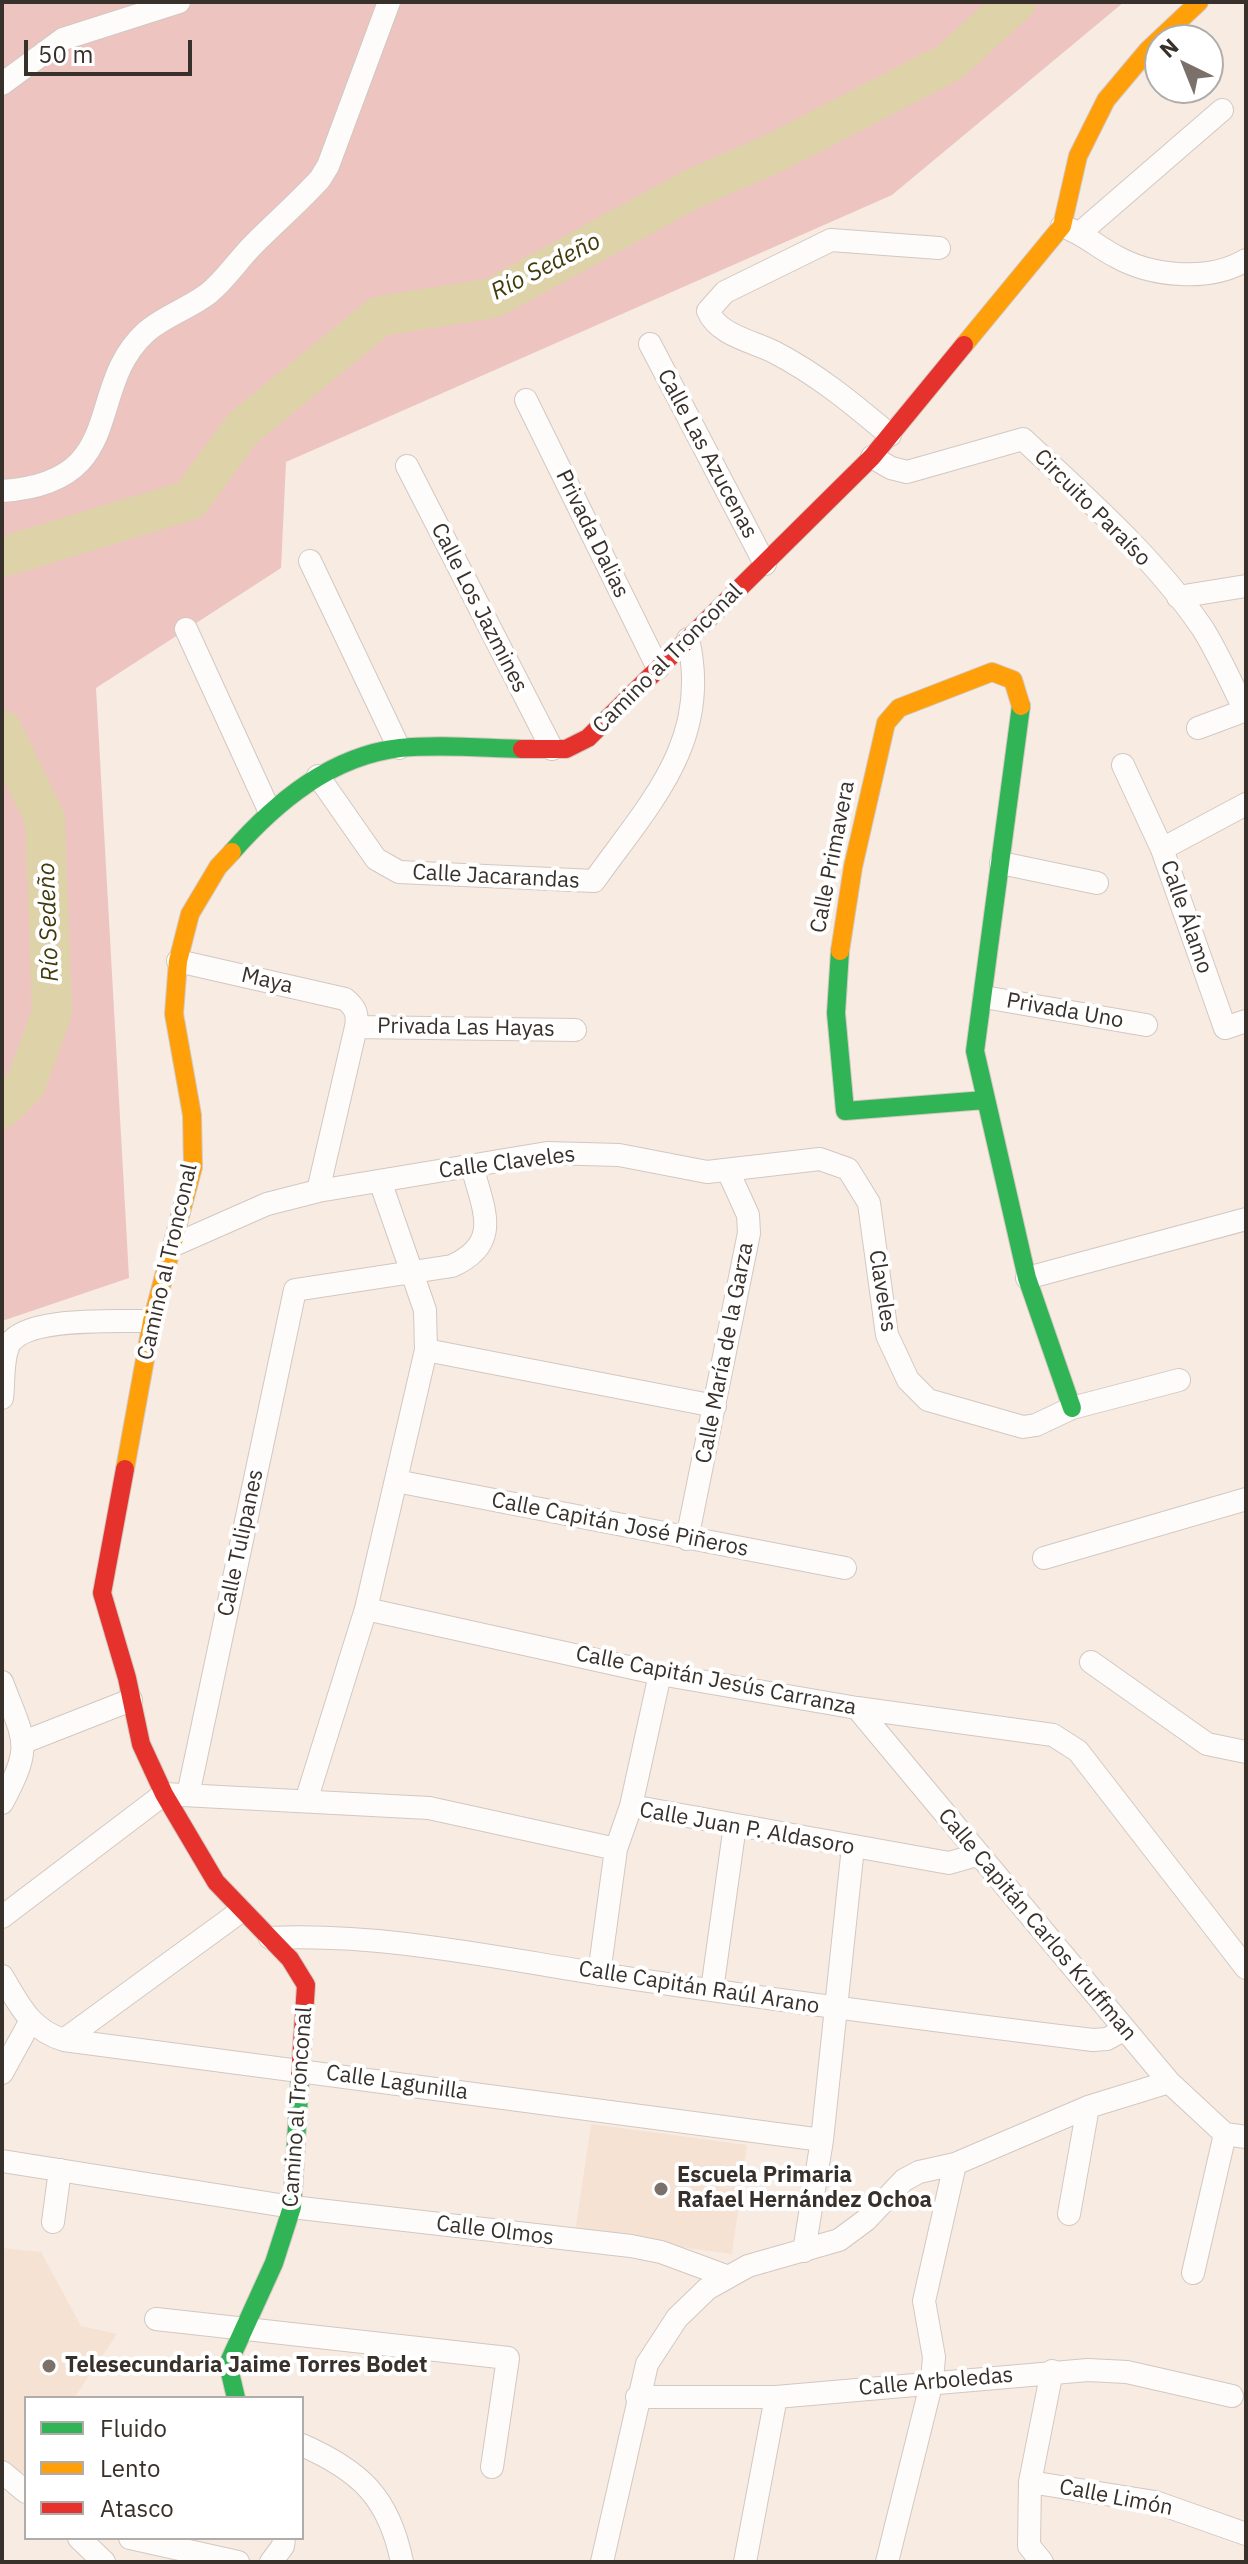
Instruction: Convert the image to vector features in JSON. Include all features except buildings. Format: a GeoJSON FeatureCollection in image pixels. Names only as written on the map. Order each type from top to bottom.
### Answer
{"type":"FeatureCollection","features":[{"type":"Feature","properties":{"kind":"street"},"geometry":{"type":"LineString","coordinates":[[2,84],[63,39],[179,2]]}},
{"type":"Feature","properties":{"kind":"street"},"geometry":{"type":"LineString","coordinates":[[2,491],[48,483],[70,470],[88,452],[102,427],[122,366],[133,347],[148,330],[220,284],[252,246],[320,179],[328,166],[389,2]]}},
{"type":"Feature","properties":{"kind":"street"},"geometry":{"type":"LineString","coordinates":[[1072,229],[1066,185],[1106,97],[1141,53],[1199,2]]}},
{"type":"Feature","properties":{"kind":"street"},"geometry":{"type":"LineString","coordinates":[[1072,229],[1222,110]]}},
{"type":"Feature","properties":{"kind":"street"},"geometry":{"type":"LineString","coordinates":[[1072,229],[1117,257],[1156,270],[1193,275],[1232,269],[1246,260]]}},
{"type":"Feature","properties":{"kind":"street","name":"Camino al Tronconal"},"geometry":{"type":"LineString","coordinates":[[236,2396],[228,2364],[274,2263],[292,2207],[306,1985],[301,1971],[216,1882],[164,1794],[141,1744],[102,1593],[152,1321],[193,1167],[195,1144],[174,1014],[178,961],[190,914],[201,890],[269,810],[318,776],[352,761],[399,748],[552,749],[578,746],[872,457],[1072,229]]}},
{"type":"Feature","properties":{"kind":"street"},"geometry":{"type":"LineString","coordinates":[[890,435],[834,389],[774,352],[720,328],[708,311],[725,292],[831,240],[939,248]]}},
{"type":"Feature","properties":{"kind":"street","name":"Calle Las Azucenas"},"geometry":{"type":"LineString","coordinates":[[650,344],[765,564]]}},
{"type":"Feature","properties":{"kind":"street","name":"Privada Dalias"},"geometry":{"type":"LineString","coordinates":[[526,400],[658,668]]}},
{"type":"Feature","properties":{"kind":"street","name":"Circuito Paraíso"},"geometry":{"type":"LineString","coordinates":[[872,457],[891,468],[907,472],[1023,439],[1116,526],[1178,597],[1203,630],[1246,710]]}},
{"type":"Feature","properties":{"kind":"street","name":"Calle Los Jazmines"},"geometry":{"type":"LineString","coordinates":[[407,466],[552,749]]}},
{"type":"Feature","properties":{"kind":"street"},"geometry":{"type":"LineString","coordinates":[[310,561],[399,748]]}},
{"type":"Feature","properties":{"kind":"street"},"geometry":{"type":"LineString","coordinates":[[1178,597],[1246,586]]}},
{"type":"Feature","properties":{"kind":"street"},"geometry":{"type":"LineString","coordinates":[[186,629],[269,810]]}},
{"type":"Feature","properties":{"kind":"street","name":"Calle Jacarandas"},"geometry":{"type":"LineString","coordinates":[[318,776],[376,859],[399,872],[594,881],[659,789],[679,754],[690,724],[695,695],[694,666],[688,639]]}},
{"type":"Feature","properties":{"kind":"street","name":"Calle Primavera"},"geometry":{"type":"LineString","coordinates":[[985,1100],[845,1111],[835,1047],[842,915],[886,723],[899,708],[992,672],[1013,678],[1022,701],[1001,863]]}},
{"type":"Feature","properties":{"kind":"street"},"geometry":{"type":"LineString","coordinates":[[1198,728],[1246,710]]}},
{"type":"Feature","properties":{"kind":"street"},"geometry":{"type":"LineString","coordinates":[[1123,765],[1162,849]]}},
{"type":"Feature","properties":{"kind":"street","name":"Calle Álamo"},"geometry":{"type":"LineString","coordinates":[[1235,1025],[1162,849],[1246,804]]}},
{"type":"Feature","properties":{"kind":"street"},"geometry":{"type":"LineString","coordinates":[[1072,1408],[1027,1278],[975,1051],[976,1024],[984,997],[1001,863],[1097,883]]}},
{"type":"Feature","properties":{"kind":"street","name":"Maya"},"geometry":{"type":"LineString","coordinates":[[178,961],[345,999],[355,1016]]}},
{"type":"Feature","properties":{"kind":"street","name":"Privada Uno"},"geometry":{"type":"LineString","coordinates":[[984,997],[1146,1025]]}},
{"type":"Feature","properties":{"kind":"street"},"geometry":{"type":"LineString","coordinates":[[318,1191],[355,1016]]}},
{"type":"Feature","properties":{"kind":"street","name":"Privada Las Hayas"},"geometry":{"type":"LineString","coordinates":[[355,1016],[575,1030]]}},
{"type":"Feature","properties":{"kind":"street","name":"Calle Claveles"},"geometry":{"type":"LineString","coordinates":[[174,1245],[267,1204],[318,1191],[547,1153],[619,1155],[687,1170],[728,1171],[806,1159],[820,1159],[848,1169]]}},
{"type":"Feature","properties":{"kind":"street"},"geometry":{"type":"LineString","coordinates":[[410,1273],[452,1266],[478,1249],[486,1222],[472,1166]]}},
{"type":"Feature","properties":{"kind":"street","name":"Claveles"},"geometry":{"type":"LineString","coordinates":[[848,1169],[869,1203],[887,1335],[918,1393],[928,1400],[1023,1427],[1036,1425],[1072,1408],[1179,1380]]}},
{"type":"Feature","properties":{"kind":"street","name":"Calle María de la Garza"},"geometry":{"type":"LineString","coordinates":[[687,1539],[749,1233],[748,1215],[728,1171]]}},
{"type":"Feature","properties":{"kind":"street"},"geometry":{"type":"LineString","coordinates":[[306,1801],[366,1609],[426,1350],[425,1310],[380,1181]]}},
{"type":"Feature","properties":{"kind":"street"},"geometry":{"type":"LineString","coordinates":[[1027,1278],[1246,1219]]}},
{"type":"Feature","properties":{"kind":"street","name":"Calle Tulipanes"},"geometry":{"type":"LineString","coordinates":[[188,1795],[295,1290],[410,1273]]}},
{"type":"Feature","properties":{"kind":"street"},"geometry":{"type":"LineString","coordinates":[[2,1398],[8,1347],[15,1337],[47,1324],[152,1321]]}},
{"type":"Feature","properties":{"kind":"street"},"geometry":{"type":"LineString","coordinates":[[426,1350],[715,1406]]}},
{"type":"Feature","properties":{"kind":"street","name":"Calle Capitán José Piñeros"},"geometry":{"type":"LineString","coordinates":[[396,1481],[845,1568]]}},
{"type":"Feature","properties":{"kind":"street"},"geometry":{"type":"LineString","coordinates":[[1044,1558],[1246,1499]]}},
{"type":"Feature","properties":{"kind":"street","name":"Calle Capitán Jesús Carranza"},"geometry":{"type":"LineString","coordinates":[[366,1609],[660,1674],[857,1708],[1053,1735],[1067,1741],[1128,1813],[1246,1968]]}},
{"type":"Feature","properties":{"kind":"street"},"geometry":{"type":"LineString","coordinates":[[1091,1662],[1207,1744],[1246,1752]]}},
{"type":"Feature","properties":{"kind":"street"},"geometry":{"type":"LineString","coordinates":[[631,1806],[660,1674]]}},
{"type":"Feature","properties":{"kind":"street"},"geometry":{"type":"LineString","coordinates":[[2,1682],[24,1742],[21,1768],[2,1803]]}},
{"type":"Feature","properties":{"kind":"street"},"geometry":{"type":"LineString","coordinates":[[24,1742],[131,1700]]}},
{"type":"Feature","properties":{"kind":"street","name":"Calle Capitán Carlos Kruffman"},"geometry":{"type":"LineString","coordinates":[[857,1708],[1169,2082],[1236,2135]]}},
{"type":"Feature","properties":{"kind":"street"},"geometry":{"type":"LineString","coordinates":[[2,1917],[164,1794],[429,1808],[616,1849]]}},
{"type":"Feature","properties":{"kind":"street","name":"Calle Juan P. Aldasoro"},"geometry":{"type":"LineString","coordinates":[[599,1974],[616,1849],[631,1806],[949,1863],[977,1855]]}},
{"type":"Feature","properties":{"kind":"street"},"geometry":{"type":"LineString","coordinates":[[712,1990],[735,1825]]}},
{"type":"Feature","properties":{"kind":"street"},"geometry":{"type":"LineString","coordinates":[[804,2251],[822,2140],[853,1847]]}},
{"type":"Feature","properties":{"kind":"street"},"geometry":{"type":"LineString","coordinates":[[64,2040],[241,1911]]}},
{"type":"Feature","properties":{"kind":"street","name":"Calle Capitán Raúl Arano"},"geometry":{"type":"LineString","coordinates":[[270,1938],[329,1937],[465,1951],[837,2009],[1093,2040],[1107,2039],[1125,2029]]}},
{"type":"Feature","properties":{"kind":"street"},"geometry":{"type":"LineString","coordinates":[[2,1976],[30,2022],[2,2073]]}},
{"type":"Feature","properties":{"kind":"street","name":"Calle Lagunilla"},"geometry":{"type":"LineString","coordinates":[[30,2022],[46,2035],[64,2040],[822,2140]]}},
{"type":"Feature","properties":{"kind":"street"},"geometry":{"type":"LineString","coordinates":[[602,2562],[637,2397],[647,2364],[661,2338],[707,2289],[726,2276],[839,2240],[853,2231],[904,2180],[955,2164],[1088,2107],[1169,2082]]}},
{"type":"Feature","properties":{"kind":"street"},"geometry":{"type":"LineString","coordinates":[[1069,2214],[1088,2107]]}},
{"type":"Feature","properties":{"kind":"street"},"geometry":{"type":"LineString","coordinates":[[1193,2273],[1236,2135]]}},
{"type":"Feature","properties":{"kind":"street","name":"Calle Olmos"},"geometry":{"type":"LineString","coordinates":[[2,2161],[292,2207],[631,2246],[661,2252],[726,2276]]}},
{"type":"Feature","properties":{"kind":"street"},"geometry":{"type":"LineString","coordinates":[[887,2562],[932,2381],[934,2357],[924,2301],[955,2164]]}},
{"type":"Feature","properties":{"kind":"street"},"geometry":{"type":"LineString","coordinates":[[53,2222],[60,2170]]}},
{"type":"Feature","properties":{"kind":"street"},"geometry":{"type":"LineString","coordinates":[[156,2319],[508,2358],[492,2467]]}},
{"type":"Feature","properties":{"kind":"street"},"geometry":{"type":"LineString","coordinates":[[1035,2554],[1030,2482],[1052,2371]]}},
{"type":"Feature","properties":{"kind":"street","name":"Calle Arboledas"},"geometry":{"type":"LineString","coordinates":[[637,2397],[776,2397],[1052,2371],[1127,2372],[1232,2396]]}},
{"type":"Feature","properties":{"kind":"street"},"geometry":{"type":"LineString","coordinates":[[745,2562],[776,2397]]}},
{"type":"Feature","properties":{"kind":"street"},"geometry":{"type":"LineString","coordinates":[[304,2446],[329,2457],[372,2490],[391,2521],[402,2562]]}},
{"type":"Feature","properties":{"kind":"street"},"geometry":{"type":"LineString","coordinates":[[2,2472],[24,2490]]}},
{"type":"Feature","properties":{"kind":"street","name":"Calle Limón"},"geometry":{"type":"LineString","coordinates":[[1030,2482],[1155,2502],[1246,2534]]}},
{"type":"Feature","properties":{"kind":"street"},"geometry":{"type":"LineString","coordinates":[[81,2540],[104,2562]]}},
{"type":"Feature","properties":{"kind":"street"},"geometry":{"type":"LineString","coordinates":[[139,2540],[238,2562]]}},
{"type":"Feature","properties":{"kind":"street"},"geometry":{"type":"LineString","coordinates":[[271,2562],[284,2540]]}},
{"type":"Feature","properties":{"kind":"shaded area"},"geometry":{"type":"Polygon","coordinates":[[[2,2],[1124,2],[892,195],[286,462],[281,568],[96,688],[129,1278],[2,1321],[2,2]]]}},
{"type":"Feature","properties":{"kind":"shaded area","name":"Escuela Primaria Rafael Hernández Ochoa"},"geometry":{"type":"Polygon","coordinates":[[[591,2124],[747,2145],[732,2254],[575,2233],[591,2124]]]}},
{"type":"Feature","properties":{"kind":"shaded area","name":"Telesecundaria Jaime Torres Bodet"},"geometry":{"type":"Polygon","coordinates":[[[2,2248],[41,2252],[81,2326],[117,2334],[75,2396],[24,2396],[24,2471],[19,2478],[2,2463],[2,2248]]]}},
{"type":"Feature","properties":{"kind":"waterway","name":"Río Sedeño"},"geometry":{"type":"LineString","coordinates":[[2,557],[190,500],[243,428],[380,316],[493,298],[692,189],[776,152],[950,62],[1016,2]]}},
{"type":"Feature","properties":{"kind":"waterway","name":"Río Sedeño"},"geometry":{"type":"LineString","coordinates":[[2,730],[45,819],[52,1012],[26,1084],[2,1108]]}},
{"type":"Feature","properties":{"kind":"traffic: fast"},"geometry":{"type":"LineString","coordinates":[[1021,706],[975,1051],[1027,1278],[1072,1408]]}},
{"type":"Feature","properties":{"kind":"traffic: fast"},"geometry":{"type":"LineString","coordinates":[[232,852],[286,799],[328,771],[351,761],[400,748],[522,749]]}},
{"type":"Feature","properties":{"kind":"traffic: fast"},"geometry":{"type":"LineString","coordinates":[[840,951],[836,1013],[845,1111],[985,1100]]}},
{"type":"Feature","properties":{"kind":"traffic: fast"},"geometry":{"type":"LineString","coordinates":[[236,2396],[228,2364],[274,2263],[292,2207],[300,2077]]}},
{"type":"Feature","properties":{"kind":"traffic: slow"},"geometry":{"type":"LineString","coordinates":[[964,345],[1062,226],[1078,156],[1106,100],[1148,50],[1199,2]]}},
{"type":"Feature","properties":{"kind":"traffic: slow"},"geometry":{"type":"LineString","coordinates":[[840,951],[853,867],[886,723],[899,708],[992,672],[1013,680],[1021,706]]}},
{"type":"Feature","properties":{"kind":"traffic: slow"},"geometry":{"type":"LineString","coordinates":[[125,1469],[152,1321],[193,1167],[192,1115],[174,1014],[178,961],[190,914],[218,867],[232,852]]}},
{"type":"Feature","properties":{"kind":"traffic: jam"},"geometry":{"type":"LineString","coordinates":[[522,749],[566,749],[588,738],[872,457],[964,345]]}},
{"type":"Feature","properties":{"kind":"traffic: jam"},"geometry":{"type":"LineString","coordinates":[[125,1469],[102,1593],[127,1678],[141,1744],[164,1794],[216,1882],[290,1959],[306,1985],[300,2077]]}},
{"type":"Feature","properties":{"kind":"place","name":"Escuela Primaria Rafael Hernández Ochoa"},"geometry":{"type":"Point","coordinates":[661,2189]}},
{"type":"Feature","properties":{"kind":"place","name":"Telesecundaria Jaime Torres Bodet"},"geometry":{"type":"Point","coordinates":[49,2366]}}]}
